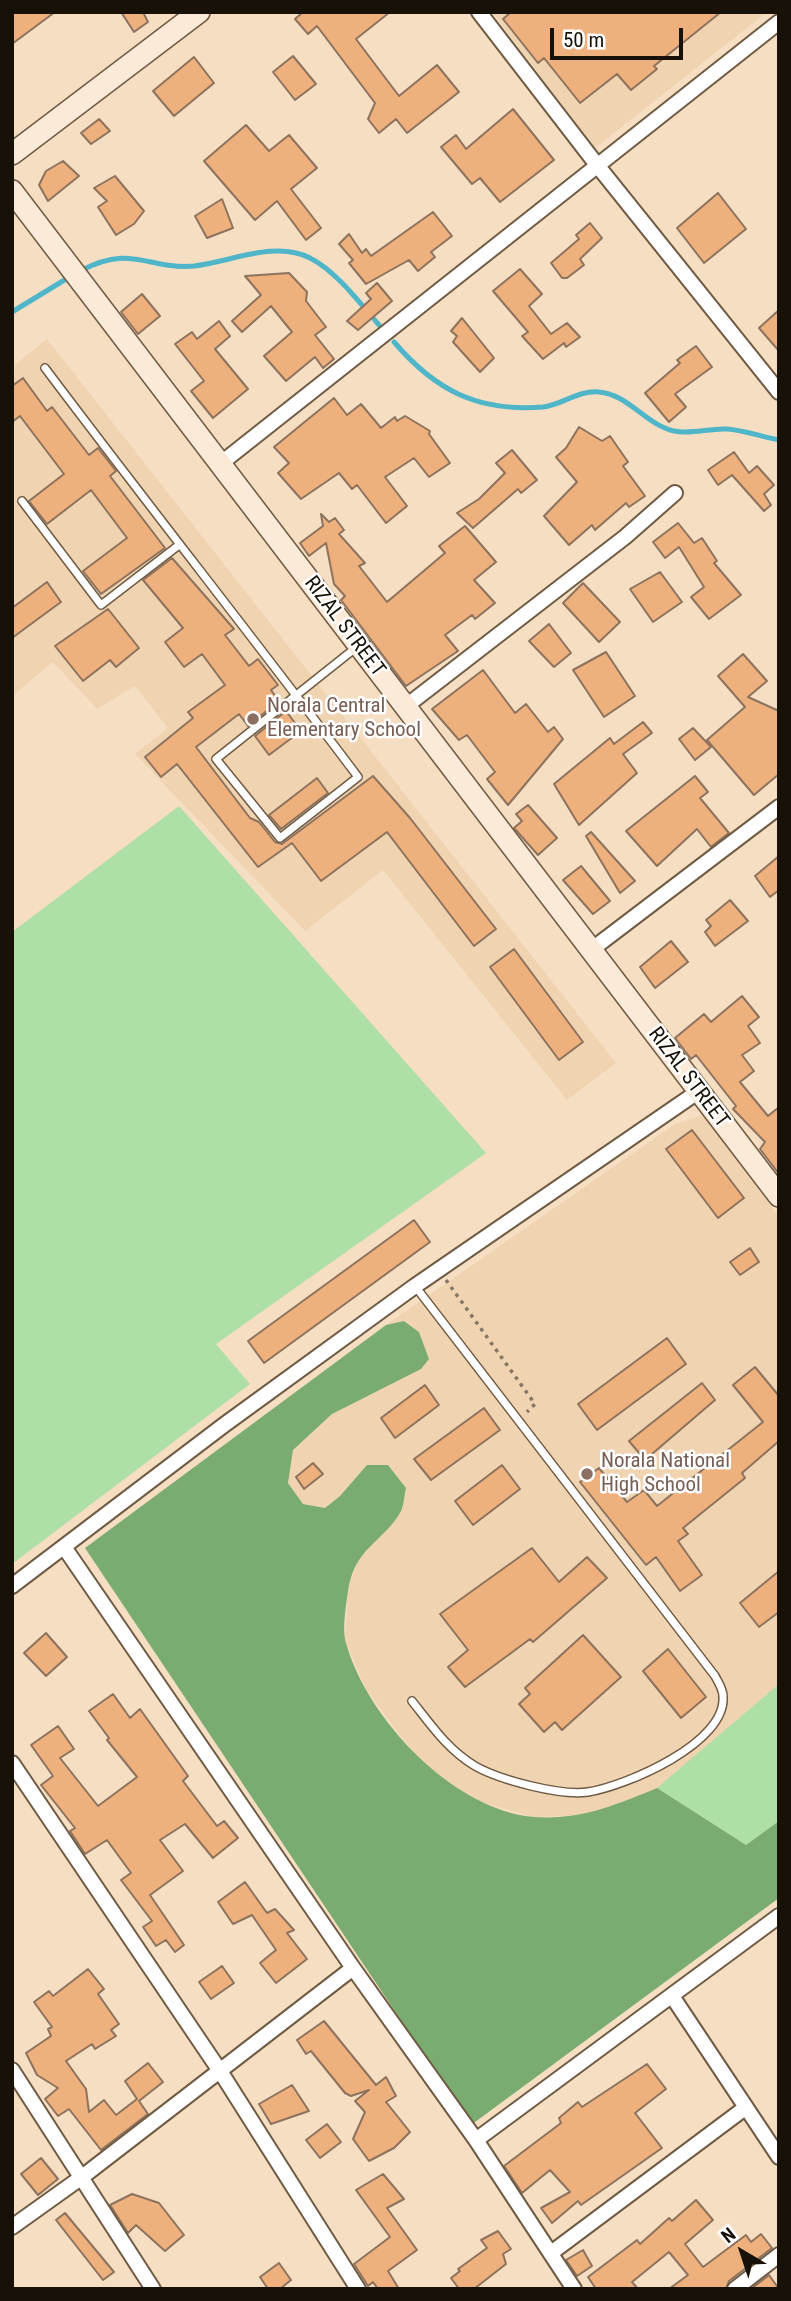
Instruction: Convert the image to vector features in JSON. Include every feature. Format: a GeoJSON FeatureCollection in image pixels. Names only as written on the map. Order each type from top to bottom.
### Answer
{"type":"FeatureCollection","features":[{"type":"Feature","properties":{"kind":"main road"},"geometry":{"type":"LineString","coordinates":[[12,154],[199,12]]}},
{"type":"Feature","properties":{"kind":"main road","name":"RIZAL STREET"},"geometry":{"type":"LineString","coordinates":[[12,191],[779,1196]]}},
{"type":"Feature","properties":{"kind":"street"},"geometry":{"type":"LineString","coordinates":[[480,12],[597,166],[779,392]]}},
{"type":"Feature","properties":{"kind":"street"},"geometry":{"type":"LineString","coordinates":[[220,464],[779,22]]}},
{"type":"Feature","properties":{"kind":"street"},"geometry":{"type":"LineString","coordinates":[[405,707],[625,537],[675,493]]}},
{"type":"Feature","properties":{"kind":"street"},"geometry":{"type":"LineString","coordinates":[[591,950],[779,807]]}},
{"type":"Feature","properties":{"kind":"street"},"geometry":{"type":"LineString","coordinates":[[12,1586],[415,1286],[699,1091]]}},
{"type":"Feature","properties":{"kind":"street"},"geometry":{"type":"LineString","coordinates":[[64,1547],[353,1968],[476,2140],[575,2289]]}},
{"type":"Feature","properties":{"kind":"street"},"geometry":{"type":"LineString","coordinates":[[12,1763],[220,2071],[358,2289]]}},
{"type":"Feature","properties":{"kind":"street"},"geometry":{"type":"LineString","coordinates":[[476,2140],[779,1916]]}},
{"type":"Feature","properties":{"kind":"street"},"geometry":{"type":"LineString","coordinates":[[12,2227],[82,2177],[353,1968]]}},
{"type":"Feature","properties":{"kind":"street"},"geometry":{"type":"LineString","coordinates":[[672,1996],[779,2157]]}},
{"type":"Feature","properties":{"kind":"street"},"geometry":{"type":"LineString","coordinates":[[12,2070],[153,2289]]}},
{"type":"Feature","properties":{"kind":"street"},"geometry":{"type":"LineString","coordinates":[[551,2253],[745,2108]]}},
{"type":"Feature","properties":{"kind":"street"},"geometry":{"type":"LineString","coordinates":[[735,2289],[779,2255]]}},
{"type":"Feature","properties":{"kind":"lane"},"geometry":{"type":"LineString","coordinates":[[45,368],[178,545],[297,696],[358,777],[280,838],[216,759],[297,696],[359,646]]}},
{"type":"Feature","properties":{"kind":"lane"},"geometry":{"type":"LineString","coordinates":[[22,501],[101,605],[178,545]]}},
{"type":"Feature","properties":{"kind":"lane"},"geometry":{"type":"LineString","coordinates":[[412,1701],[448,1746],[476,1766],[509,1779],[554,1789],[586,1792],[636,1779],[693,1745],[713,1724],[722,1709],[723,1694],[715,1676],[415,1286]]}},
{"type":"Feature","properties":{"kind":"path"},"geometry":{"type":"LineString","coordinates":[[439,1270],[535,1404],[518,1419]]}},
{"type":"Feature","properties":{"kind":"shaded area"},"geometry":{"type":"Polygon","coordinates":[[[492,12],[767,12],[595,148],[492,12]]]}},
{"type":"Feature","properties":{"kind":"shaded area","name":"Norala Central Elementary School"},"geometry":{"type":"Polygon","coordinates":[[[47,339],[616,1063],[567,1100],[383,870],[305,931],[135,754],[168,728],[135,686],[97,709],[53,662],[12,696],[12,367],[47,339]]]}},
{"type":"Feature","properties":{"kind":"shaded area","name":"Norala National High School"},"geometry":{"type":"Polygon","coordinates":[[[704,1115],[779,1217],[779,1821],[746,1845],[657,1788],[590,1815],[533,1817],[471,1799],[416,1757],[366,1689],[345,1641],[348,1589],[361,1552],[401,1512],[367,1465],[340,1496],[325,1508],[303,1504],[288,1483],[293,1450],[332,1414],[429,1359],[419,1331],[404,1321],[386,1325],[675,1124],[704,1115]]]}},
{"type":"Feature","properties":{"kind":"green space"},"geometry":{"type":"Polygon","coordinates":[[[179,806],[486,1153],[216,1344],[250,1384],[12,1564],[12,932],[179,806]]]}},
{"type":"Feature","properties":{"kind":"green space"},"geometry":{"type":"Polygon","coordinates":[[[404,1321],[419,1332],[429,1359],[421,1369],[332,1414],[293,1450],[288,1483],[303,1504],[325,1508],[340,1496],[367,1465],[388,1465],[406,1488],[400,1513],[363,1555],[351,1576],[344,1625],[346,1643],[357,1672],[373,1701],[394,1730],[418,1756],[445,1779],[474,1798],[504,1811],[535,1817],[583,1814],[657,1788],[746,1845],[779,1821],[779,1898],[471,2125],[85,1548],[386,1325],[404,1321]]]}},
{"type":"Feature","properties":{"kind":"green space"},"geometry":{"type":"Polygon","coordinates":[[[779,1684],[779,1821],[746,1845],[657,1788],[779,1684]]]}},
{"type":"Feature","properties":{"kind":"building"},"geometry":{"type":"Polygon","coordinates":[[[12,12],[55,12],[12,44],[12,12]]]}},
{"type":"Feature","properties":{"kind":"building"},"geometry":{"type":"Polygon","coordinates":[[[121,12],[143,12],[148,22],[134,32],[121,12]]]}},
{"type":"Feature","properties":{"kind":"building"},"geometry":{"type":"Polygon","coordinates":[[[303,12],[390,12],[356,39],[399,96],[437,65],[459,92],[407,133],[396,119],[379,133],[368,119],[375,103],[317,26],[308,34],[295,19],[303,12]]]}},
{"type":"Feature","properties":{"kind":"building"},"geometry":{"type":"Polygon","coordinates":[[[511,12],[721,12],[654,66],[657,69],[631,90],[617,74],[580,103],[544,58],[538,63],[503,19],[511,12]]]}},
{"type":"Feature","properties":{"kind":"building"},"geometry":{"type":"Polygon","coordinates":[[[293,56],[316,84],[295,100],[273,72],[293,56]]]}},
{"type":"Feature","properties":{"kind":"building"},"geometry":{"type":"Polygon","coordinates":[[[194,57],[214,83],[174,116],[153,91],[194,57]]]}},
{"type":"Feature","properties":{"kind":"building"},"geometry":{"type":"Polygon","coordinates":[[[513,109],[554,160],[500,202],[480,178],[472,184],[441,147],[456,135],[466,149],[513,109]]]}},
{"type":"Feature","properties":{"kind":"building"},"geometry":{"type":"Polygon","coordinates":[[[99,119],[110,131],[91,144],[81,133],[99,119]]]}},
{"type":"Feature","properties":{"kind":"building"},"geometry":{"type":"Polygon","coordinates":[[[246,125],[269,151],[289,135],[317,168],[291,189],[321,228],[306,240],[277,201],[255,220],[204,161],[246,125]]]}},
{"type":"Feature","properties":{"kind":"building"},"geometry":{"type":"Polygon","coordinates":[[[63,161],[79,176],[48,201],[39,185],[46,171],[63,161]]]}},
{"type":"Feature","properties":{"kind":"building"},"geometry":{"type":"Polygon","coordinates":[[[115,176],[144,211],[134,224],[116,235],[98,207],[107,201],[94,188],[115,176]]]}},
{"type":"Feature","properties":{"kind":"building"},"geometry":{"type":"Polygon","coordinates":[[[718,193],[746,229],[704,263],[677,228],[718,193]]]}},
{"type":"Feature","properties":{"kind":"building"},"geometry":{"type":"Polygon","coordinates":[[[222,199],[233,228],[207,238],[195,216],[222,199]]]}},
{"type":"Feature","properties":{"kind":"building"},"geometry":{"type":"Polygon","coordinates":[[[433,212],[452,236],[431,252],[435,257],[418,271],[409,260],[366,284],[349,263],[353,260],[339,244],[349,234],[362,253],[366,249],[371,256],[433,212]]]}},
{"type":"Feature","properties":{"kind":"building"},"geometry":{"type":"Polygon","coordinates":[[[590,223],[602,238],[580,259],[584,265],[567,278],[562,278],[551,263],[579,239],[576,235],[590,223]]]}},
{"type":"Feature","properties":{"kind":"building"},"geometry":{"type":"Polygon","coordinates":[[[520,269],[542,294],[529,306],[551,334],[567,323],[580,337],[566,347],[564,343],[543,359],[522,336],[528,332],[493,291],[520,269]]]}},
{"type":"Feature","properties":{"kind":"building"},"geometry":{"type":"Polygon","coordinates":[[[289,273],[307,292],[306,301],[326,327],[315,335],[334,359],[323,368],[315,357],[286,381],[264,356],[292,332],[271,306],[242,332],[232,321],[261,295],[245,276],[289,273]]]}},
{"type":"Feature","properties":{"kind":"building"},"geometry":{"type":"Polygon","coordinates":[[[377,283],[392,301],[358,330],[347,321],[371,299],[366,293],[377,283]]]}},
{"type":"Feature","properties":{"kind":"building"},"geometry":{"type":"Polygon","coordinates":[[[142,294],[160,316],[138,334],[121,312],[142,294]]]}},
{"type":"Feature","properties":{"kind":"building"},"geometry":{"type":"Polygon","coordinates":[[[779,310],[779,351],[759,328],[779,310]]]}},
{"type":"Feature","properties":{"kind":"building"},"geometry":{"type":"Polygon","coordinates":[[[462,318],[494,358],[480,372],[453,342],[457,336],[451,331],[462,318]]]}},
{"type":"Feature","properties":{"kind":"building"},"geometry":{"type":"Polygon","coordinates":[[[219,321],[230,336],[215,349],[248,389],[213,418],[191,391],[204,381],[175,344],[192,332],[197,339],[219,321]]]}},
{"type":"Feature","properties":{"kind":"building"},"geometry":{"type":"Polygon","coordinates":[[[696,346],[712,367],[675,394],[686,407],[669,422],[645,393],[680,363],[677,360],[696,346]]]}},
{"type":"Feature","properties":{"kind":"building"},"geometry":{"type":"Polygon","coordinates":[[[23,378],[47,411],[52,407],[89,455],[98,448],[116,471],[110,476],[165,548],[101,594],[83,571],[127,538],[91,490],[47,524],[29,501],[64,474],[20,416],[12,422],[12,386],[23,378]]]}},
{"type":"Feature","properties":{"kind":"building"},"geometry":{"type":"Polygon","coordinates":[[[334,398],[347,415],[361,404],[381,428],[395,417],[397,421],[405,416],[430,431],[429,434],[450,463],[429,477],[414,458],[385,477],[407,506],[386,523],[357,485],[352,489],[339,473],[301,499],[278,473],[289,463],[274,447],[334,398]]]}},
{"type":"Feature","properties":{"kind":"building"},"geometry":{"type":"Polygon","coordinates":[[[579,427],[602,441],[610,436],[628,462],[623,466],[645,496],[629,507],[626,503],[595,530],[592,525],[569,545],[544,516],[577,482],[556,457],[566,448],[579,427]]]}},
{"type":"Feature","properties":{"kind":"building"},"geometry":{"type":"Polygon","coordinates":[[[512,450],[537,480],[521,493],[518,489],[473,528],[457,513],[479,499],[505,473],[496,463],[512,450]]]}},
{"type":"Feature","properties":{"kind":"building"},"geometry":{"type":"Polygon","coordinates":[[[734,452],[749,473],[757,466],[774,485],[764,494],[771,505],[764,511],[732,475],[718,485],[708,470],[734,452]]]}},
{"type":"Feature","properties":{"kind":"building"},"geometry":{"type":"Polygon","coordinates":[[[321,514],[329,522],[335,518],[344,530],[339,534],[365,563],[359,566],[387,602],[445,553],[439,546],[465,526],[496,562],[474,580],[495,603],[475,619],[472,615],[445,635],[458,651],[406,686],[341,600],[345,596],[334,584],[326,543],[309,556],[300,543],[323,526],[321,514]]]}},
{"type":"Feature","properties":{"kind":"building"},"geometry":{"type":"Polygon","coordinates":[[[678,523],[694,543],[702,538],[717,561],[714,563],[741,595],[709,619],[691,597],[704,587],[679,547],[665,558],[653,542],[678,523]]]}},
{"type":"Feature","properties":{"kind":"building"},"geometry":{"type":"Polygon","coordinates":[[[172,558],[234,629],[225,635],[249,666],[258,659],[278,685],[271,690],[279,701],[248,726],[239,714],[196,747],[250,818],[259,822],[275,842],[282,844],[373,776],[410,818],[496,929],[474,946],[387,832],[321,881],[292,843],[258,867],[177,764],[161,777],[145,757],[193,718],[188,712],[225,685],[202,654],[184,667],[165,642],[183,628],[143,580],[172,558]]]}},
{"type":"Feature","properties":{"kind":"building"},"geometry":{"type":"Polygon","coordinates":[[[660,572],[682,602],[653,622],[630,589],[660,572]]]}},
{"type":"Feature","properties":{"kind":"building"},"geometry":{"type":"Polygon","coordinates":[[[47,582],[61,602],[12,638],[12,608],[47,582]]]}},
{"type":"Feature","properties":{"kind":"building"},"geometry":{"type":"Polygon","coordinates":[[[583,583],[620,622],[599,642],[563,603],[583,583]]]}},
{"type":"Feature","properties":{"kind":"building"},"geometry":{"type":"Polygon","coordinates":[[[108,609],[139,648],[116,667],[110,660],[83,681],[55,646],[108,609]]]}},
{"type":"Feature","properties":{"kind":"building"},"geometry":{"type":"Polygon","coordinates":[[[549,624],[571,653],[554,667],[529,641],[549,624]]]}},
{"type":"Feature","properties":{"kind":"building"},"geometry":{"type":"Polygon","coordinates":[[[606,652],[635,696],[604,717],[573,670],[606,652]]]}},
{"type":"Feature","properties":{"kind":"building"},"geometry":{"type":"Polygon","coordinates":[[[743,654],[767,681],[748,697],[779,711],[779,774],[754,795],[707,740],[745,707],[718,676],[743,654]]]}},
{"type":"Feature","properties":{"kind":"building"},"geometry":{"type":"Polygon","coordinates":[[[483,670],[515,713],[526,704],[548,732],[554,727],[563,739],[508,805],[487,779],[495,772],[467,735],[459,740],[432,709],[483,670]]]}},
{"type":"Feature","properties":{"kind":"building"},"geometry":{"type":"Polygon","coordinates":[[[286,711],[301,731],[269,755],[255,736],[286,711]]]}},
{"type":"Feature","properties":{"kind":"building"},"geometry":{"type":"Polygon","coordinates":[[[643,722],[652,733],[623,754],[637,773],[579,825],[554,784],[610,738],[614,744],[643,722]]]}},
{"type":"Feature","properties":{"kind":"building"},"geometry":{"type":"Polygon","coordinates":[[[693,728],[711,747],[695,760],[679,739],[693,728]]]}},
{"type":"Feature","properties":{"kind":"building"},"geometry":{"type":"Polygon","coordinates":[[[695,776],[708,792],[700,798],[729,833],[711,847],[697,829],[657,866],[626,831],[695,776]]]}},
{"type":"Feature","properties":{"kind":"building"},"geometry":{"type":"Polygon","coordinates":[[[317,778],[328,793],[281,829],[269,815],[317,778]]]}},
{"type":"Feature","properties":{"kind":"building"},"geometry":{"type":"Polygon","coordinates":[[[528,805],[557,838],[538,855],[514,828],[522,821],[516,814],[528,805]]]}},
{"type":"Feature","properties":{"kind":"building"},"geometry":{"type":"Polygon","coordinates":[[[591,832],[635,881],[620,893],[586,836],[591,832]]]}},
{"type":"Feature","properties":{"kind":"building"},"geometry":{"type":"Polygon","coordinates":[[[779,856],[779,890],[770,897],[755,876],[779,856]]]}},
{"type":"Feature","properties":{"kind":"building"},"geometry":{"type":"Polygon","coordinates":[[[581,866],[610,901],[593,914],[563,880],[581,866]]]}},
{"type":"Feature","properties":{"kind":"building"},"geometry":{"type":"Polygon","coordinates":[[[730,900],[748,921],[715,946],[705,932],[711,926],[706,920],[730,900]]]}},
{"type":"Feature","properties":{"kind":"building"},"geometry":{"type":"Polygon","coordinates":[[[671,941],[688,962],[655,988],[640,967],[671,941]]]}},
{"type":"Feature","properties":{"kind":"building"},"geometry":{"type":"Polygon","coordinates":[[[514,949],[583,1042],[559,1060],[490,967],[514,949]]]}},
{"type":"Feature","properties":{"kind":"building"},"geometry":{"type":"Polygon","coordinates":[[[742,996],[759,1017],[748,1026],[760,1043],[742,1055],[754,1071],[740,1082],[768,1116],[779,1107],[779,1174],[760,1149],[765,1142],[733,1109],[736,1106],[696,1055],[691,1059],[675,1038],[704,1014],[711,1022],[742,996]]]}},
{"type":"Feature","properties":{"kind":"building"},"geometry":{"type":"Polygon","coordinates":[[[692,1130],[744,1198],[718,1218],[666,1149],[692,1130]]]}},
{"type":"Feature","properties":{"kind":"building"},"geometry":{"type":"Polygon","coordinates":[[[414,1220],[430,1242],[264,1363],[248,1341],[414,1220]]]}},
{"type":"Feature","properties":{"kind":"building"},"geometry":{"type":"Polygon","coordinates":[[[750,1248],[759,1262],[740,1275],[730,1262],[750,1248]]]}},
{"type":"Feature","properties":{"kind":"building"},"geometry":{"type":"Polygon","coordinates":[[[667,1338],[686,1364],[597,1430],[578,1404],[667,1338]]]}},
{"type":"Feature","properties":{"kind":"building"},"geometry":{"type":"Polygon","coordinates":[[[755,1367],[779,1396],[779,1441],[742,1473],[745,1478],[683,1528],[688,1534],[678,1541],[702,1575],[680,1591],[656,1557],[646,1565],[580,1482],[599,1468],[627,1502],[644,1490],[657,1506],[763,1422],[733,1385],[755,1367]]]}},
{"type":"Feature","properties":{"kind":"building"},"geometry":{"type":"Polygon","coordinates":[[[702,1383],[715,1400],[645,1460],[629,1441],[702,1383]]]}},
{"type":"Feature","properties":{"kind":"building"},"geometry":{"type":"Polygon","coordinates":[[[425,1385],[439,1405],[395,1438],[381,1418],[425,1385]]]}},
{"type":"Feature","properties":{"kind":"building"},"geometry":{"type":"Polygon","coordinates":[[[484,1408],[500,1430],[431,1480],[414,1459],[484,1408]]]}},
{"type":"Feature","properties":{"kind":"building"},"geometry":{"type":"Polygon","coordinates":[[[313,1463],[323,1474],[304,1489],[296,1477],[313,1463]]]}},
{"type":"Feature","properties":{"kind":"building"},"geometry":{"type":"Polygon","coordinates":[[[502,1465],[520,1489],[473,1525],[455,1501],[502,1465]]]}},
{"type":"Feature","properties":{"kind":"building"},"geometry":{"type":"Polygon","coordinates":[[[532,1548],[559,1582],[587,1557],[607,1578],[533,1642],[530,1639],[465,1687],[448,1667],[468,1650],[440,1614],[532,1548]]]}},
{"type":"Feature","properties":{"kind":"building"},"geometry":{"type":"Polygon","coordinates":[[[779,1571],[779,1612],[759,1627],[740,1603],[779,1571]]]}},
{"type":"Feature","properties":{"kind":"building"},"geometry":{"type":"Polygon","coordinates":[[[46,1633],[67,1657],[46,1676],[24,1653],[46,1633]]]}},
{"type":"Feature","properties":{"kind":"building"},"geometry":{"type":"Polygon","coordinates":[[[583,1635],[621,1677],[562,1730],[555,1722],[544,1732],[519,1704],[530,1694],[525,1688],[583,1635]]]}},
{"type":"Feature","properties":{"kind":"building"},"geometry":{"type":"Polygon","coordinates":[[[668,1649],[706,1697],[681,1718],[643,1671],[668,1649]]]}},
{"type":"Feature","properties":{"kind":"building"},"geometry":{"type":"Polygon","coordinates":[[[113,1694],[130,1718],[140,1709],[188,1776],[183,1781],[217,1826],[224,1821],[238,1838],[213,1858],[185,1824],[160,1840],[183,1871],[150,1895],[184,1945],[175,1952],[166,1940],[156,1946],[143,1927],[152,1921],[121,1880],[131,1873],[107,1840],[85,1854],[70,1831],[75,1828],[41,1785],[53,1776],[31,1745],[58,1726],[74,1749],[60,1758],[98,1806],[137,1777],[107,1740],[109,1738],[89,1711],[113,1694]]]}},
{"type":"Feature","properties":{"kind":"building"},"geometry":{"type":"Polygon","coordinates":[[[245,1882],[267,1913],[275,1909],[294,1930],[287,1933],[307,1959],[276,1983],[260,1963],[276,1950],[252,1915],[233,1924],[218,1902],[245,1882]]]}},
{"type":"Feature","properties":{"kind":"building"},"geometry":{"type":"Polygon","coordinates":[[[222,1966],[234,1983],[211,1999],[199,1982],[222,1966]]]}},
{"type":"Feature","properties":{"kind":"building"},"geometry":{"type":"Polygon","coordinates":[[[88,1969],[104,1989],[98,1994],[119,2024],[111,2030],[116,2036],[95,2049],[92,2044],[66,2061],[86,2089],[89,2112],[104,2100],[116,2115],[137,2099],[125,2081],[148,2063],[163,2082],[139,2101],[148,2114],[101,2150],[69,2109],[58,2116],[45,2099],[58,2088],[37,2075],[26,2053],[51,2036],[48,2029],[52,2027],[34,2002],[49,1991],[53,1996],[88,1969]]]}},
{"type":"Feature","properties":{"kind":"building"},"geometry":{"type":"Polygon","coordinates":[[[324,2021],[376,2085],[386,2077],[396,2096],[386,2102],[410,2132],[394,2148],[369,2161],[353,2139],[365,2112],[355,2101],[369,2090],[351,2096],[345,2093],[311,2051],[306,2054],[297,2040],[324,2021]]]}},
{"type":"Feature","properties":{"kind":"building"},"geometry":{"type":"Polygon","coordinates":[[[647,2064],[666,2089],[635,2113],[662,2148],[581,2205],[578,2201],[552,2223],[541,2208],[570,2192],[550,2170],[522,2193],[504,2166],[561,2123],[559,2118],[578,2102],[582,2107],[647,2064]]]}},
{"type":"Feature","properties":{"kind":"building"},"geometry":{"type":"Polygon","coordinates":[[[292,2085],[309,2111],[271,2124],[259,2104],[292,2085]]]}},
{"type":"Feature","properties":{"kind":"building"},"geometry":{"type":"Polygon","coordinates":[[[327,2124],[341,2142],[320,2158],[306,2140],[327,2124]]]}},
{"type":"Feature","properties":{"kind":"building"},"geometry":{"type":"Polygon","coordinates":[[[41,2158],[58,2179],[38,2195],[21,2174],[41,2158]]]}},
{"type":"Feature","properties":{"kind":"building"},"geometry":{"type":"Polygon","coordinates":[[[383,2174],[404,2199],[387,2208],[417,2250],[388,2271],[399,2289],[378,2289],[373,2282],[368,2286],[354,2264],[390,2237],[356,2190],[383,2174]]]}},
{"type":"Feature","properties":{"kind":"building"},"geometry":{"type":"Polygon","coordinates":[[[132,2194],[159,2203],[184,2235],[165,2251],[136,2225],[128,2233],[110,2205],[132,2194]]]}},
{"type":"Feature","properties":{"kind":"building"},"geometry":{"type":"Polygon","coordinates":[[[696,2200],[713,2220],[685,2244],[703,2267],[746,2235],[751,2242],[761,2234],[772,2248],[729,2281],[726,2289],[669,2289],[688,2275],[669,2252],[632,2282],[638,2289],[596,2289],[588,2277],[637,2240],[640,2244],[669,2218],[672,2221],[696,2200]]]}},
{"type":"Feature","properties":{"kind":"building"},"geometry":{"type":"Polygon","coordinates":[[[65,2213],[114,2272],[103,2280],[56,2220],[65,2213]]]}},
{"type":"Feature","properties":{"kind":"building"},"geometry":{"type":"Polygon","coordinates":[[[498,2231],[511,2249],[503,2254],[506,2264],[474,2289],[459,2289],[451,2278],[460,2271],[458,2269],[487,2248],[481,2240],[498,2231]]]}},
{"type":"Feature","properties":{"kind":"building"},"geometry":{"type":"Polygon","coordinates":[[[583,2250],[592,2266],[577,2276],[566,2260],[583,2250]]]}},
{"type":"Feature","properties":{"kind":"building"},"geometry":{"type":"Polygon","coordinates":[[[279,2263],[291,2280],[280,2289],[268,2289],[260,2277],[279,2263]]]}},
{"type":"Feature","properties":{"kind":"building"},"geometry":{"type":"Polygon","coordinates":[[[769,2275],[779,2289],[751,2289],[769,2275]]]}},
{"type":"Feature","properties":{"kind":"waterway"},"geometry":{"type":"LineString","coordinates":[[80,271],[114,259],[127,258],[164,265],[194,266],[267,252],[296,253],[310,258],[329,271],[379,325]]}},
{"type":"Feature","properties":{"kind":"waterway"},"geometry":{"type":"LineString","coordinates":[[12,312],[71,276]]}},
{"type":"Feature","properties":{"kind":"waterway"},"geometry":{"type":"LineString","coordinates":[[394,342],[426,374],[460,395],[478,402],[520,408],[543,407],[584,393],[599,392],[619,398],[655,423],[674,431],[727,429],[779,440]]}},
{"type":"Feature","properties":{"kind":"place","name":"Norala Central Elementary School"},"geometry":{"type":"Point","coordinates":[253,719]}},
{"type":"Feature","properties":{"kind":"place","name":"Norala National High School"},"geometry":{"type":"Point","coordinates":[587,1474]}}]}
